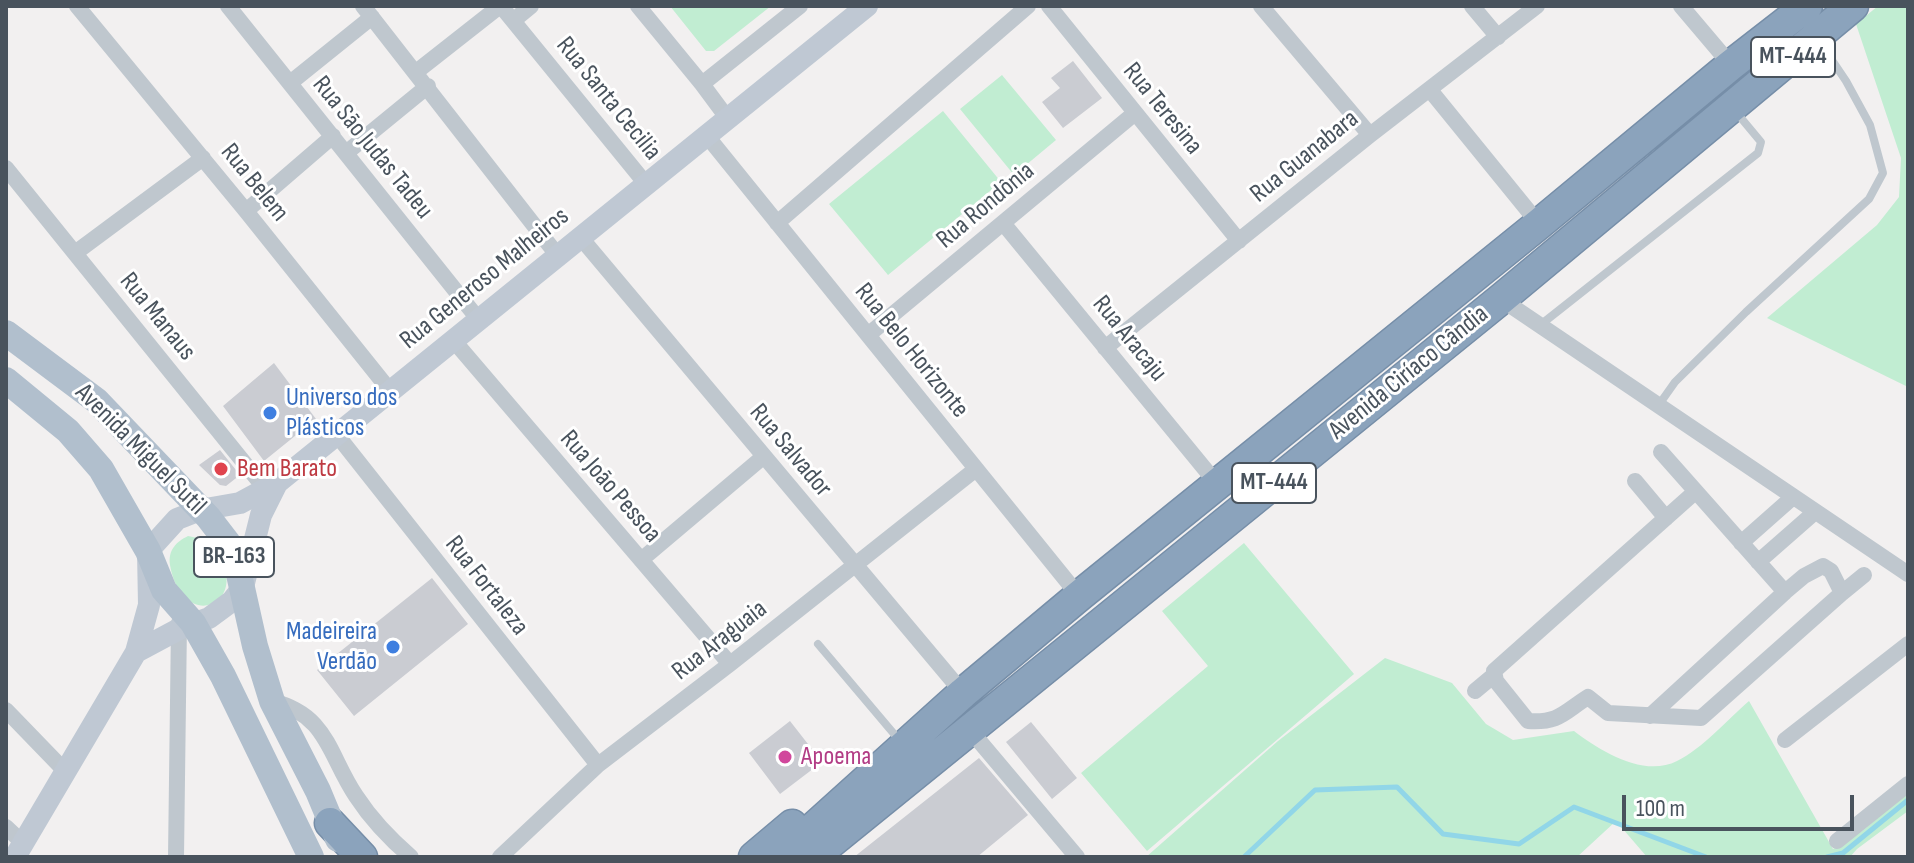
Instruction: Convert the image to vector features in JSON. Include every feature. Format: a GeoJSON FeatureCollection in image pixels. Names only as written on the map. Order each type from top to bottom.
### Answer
{"type":"FeatureCollection","features":[{"type":"Feature","properties":{"kind":"highway","name":"Avenida Ciríaco Cândia"},"geometry":{"type":"LineString","coordinates":[[937,716],[1079,596],[1807,6]]}},
{"type":"Feature","properties":{"kind":"highway","name":"Avenida Ciríaco Cândia"},"geometry":{"type":"LineString","coordinates":[[813,857],[1501,299],[1853,6]]}},
{"type":"Feature","properties":{"kind":"highway","name":"MT-444"},"geometry":{"type":"LineString","coordinates":[[754,857],[849,778],[937,716]]}},
{"type":"Feature","properties":{"kind":"highway"},"geometry":{"type":"LineString","coordinates":[[781,857],[937,716]]}},
{"type":"Feature","properties":{"kind":"highway"},"geometry":{"type":"LineString","coordinates":[[330,823],[362,857]]}},
{"type":"Feature","properties":{"kind":"main road","name":"Avenida Miguel Sutil"},"geometry":{"type":"LineString","coordinates":[[6,333],[97,401],[228,543],[243,587],[255,646],[272,701],[318,791],[346,857]]}},
{"type":"Feature","properties":{"kind":"main road","name":"Avenida Miguel Sutil"},"geometry":{"type":"LineString","coordinates":[[6,380],[68,431],[101,469],[148,551],[164,590],[223,676],[311,857]]}},
{"type":"Feature","properties":{"kind":"street","name":"Rua Belem"},"geometry":{"type":"LineString","coordinates":[[77,6],[391,392]]}},
{"type":"Feature","properties":{"kind":"street","name":"Rua São Judas Tadeu"},"geometry":{"type":"LineString","coordinates":[[228,6],[479,320]]}},
{"type":"Feature","properties":{"kind":"street"},"geometry":{"type":"LineString","coordinates":[[416,72],[500,6]]}},
{"type":"Feature","properties":{"kind":"street","name":"Rua Santa Cecilia"},"geometry":{"type":"LineString","coordinates":[[500,6],[646,184]]}},
{"type":"Feature","properties":{"kind":"street"},"geometry":{"type":"LineString","coordinates":[[514,20],[531,6]]}},
{"type":"Feature","properties":{"kind":"street"},"geometry":{"type":"LineString","coordinates":[[638,6],[728,119]]}},
{"type":"Feature","properties":{"kind":"street"},"geometry":{"type":"LineString","coordinates":[[702,84],[800,6]]}},
{"type":"Feature","properties":{"kind":"street","name":"Rua Generoso Malheiros"},"geometry":{"type":"LineString","coordinates":[[271,490],[867,6]]}},
{"type":"Feature","properties":{"kind":"street"},"geometry":{"type":"LineString","coordinates":[[777,223],[1028,6]]}},
{"type":"Feature","properties":{"kind":"street","name":"Rua Teresina"},"geometry":{"type":"LineString","coordinates":[[1049,6],[1239,241]]}},
{"type":"Feature","properties":{"kind":"street"},"geometry":{"type":"LineString","coordinates":[[1261,6],[1370,135]]}},
{"type":"Feature","properties":{"kind":"street"},"geometry":{"type":"LineString","coordinates":[[1472,6],[1498,37]]}},
{"type":"Feature","properties":{"kind":"street","name":"Rua Guanabara"},"geometry":{"type":"LineString","coordinates":[[1105,348],[1370,135],[1537,6]]}},
{"type":"Feature","properties":{"kind":"street"},"geometry":{"type":"LineString","coordinates":[[1681,6],[1731,65]]}},
{"type":"Feature","properties":{"kind":"street"},"geometry":{"type":"LineString","coordinates":[[290,83],[368,12],[558,256]]}},
{"type":"Feature","properties":{"kind":"street"},"geometry":{"type":"LineString","coordinates":[[346,153],[428,86]]}},
{"type":"Feature","properties":{"kind":"street"},"geometry":{"type":"LineString","coordinates":[[1430,90],[1539,224]]}},
{"type":"Feature","properties":{"kind":"street","name":"Rua Rondônia"},"geometry":{"type":"LineString","coordinates":[[868,335],[1135,113]]}},
{"type":"Feature","properties":{"kind":"street"},"geometry":{"type":"LineString","coordinates":[[246,211],[333,136]]}},
{"type":"Feature","properties":{"kind":"street","name":"Rua Belo Horizonte"},"geometry":{"type":"LineString","coordinates":[[707,136],[1079,596]]}},
{"type":"Feature","properties":{"kind":"street"},"geometry":{"type":"LineString","coordinates":[[75,253],[203,158]]}},
{"type":"Feature","properties":{"kind":"street","name":"Rua Manaus"},"geometry":{"type":"LineString","coordinates":[[6,168],[271,490]]}},
{"type":"Feature","properties":{"kind":"street","name":"Rua Aracaju"},"geometry":{"type":"LineString","coordinates":[[1003,223],[1218,485]]}},
{"type":"Feature","properties":{"kind":"street","name":"Rua Salvador"},"geometry":{"type":"LineString","coordinates":[[581,238],[963,693]]}},
{"type":"Feature","properties":{"kind":"street"},"geometry":{"type":"LineString","coordinates":[[1501,299],[1908,574]]}},
{"type":"Feature","properties":{"kind":"street","name":"Rua João Pessoa"},"geometry":{"type":"LineString","coordinates":[[454,341],[730,664]]}},
{"type":"Feature","properties":{"kind":"street","name":"Rua Fortaleza"},"geometry":{"type":"LineString","coordinates":[[337,435],[598,765]]}},
{"type":"Feature","properties":{"kind":"street"},"geometry":{"type":"LineString","coordinates":[[1661,452],[1785,592]]}},
{"type":"Feature","properties":{"kind":"street"},"geometry":{"type":"LineString","coordinates":[[641,560],[763,457]]}},
{"type":"Feature","properties":{"kind":"street","name":"Rua Araguaia"},"geometry":{"type":"LineString","coordinates":[[500,857],[598,765],[976,469]]}},
{"type":"Feature","properties":{"kind":"street"},"geometry":{"type":"LineString","coordinates":[[1635,481],[1666,518]]}},
{"type":"Feature","properties":{"kind":"street"},"geometry":{"type":"LineString","coordinates":[[19,850],[136,652],[149,605],[148,551],[177,519],[200,510],[240,503],[271,490]]}},
{"type":"Feature","properties":{"kind":"street"},"geometry":{"type":"LineString","coordinates":[[136,652],[184,621],[221,610],[243,587],[254,536],[271,490]]}},
{"type":"Feature","properties":{"kind":"street"},"geometry":{"type":"LineString","coordinates":[[1475,691],[1695,492]]}},
{"type":"Feature","properties":{"kind":"street"},"geometry":{"type":"LineString","coordinates":[[1741,543],[1793,497]]}},
{"type":"Feature","properties":{"kind":"street"},"geometry":{"type":"LineString","coordinates":[[1758,562],[1815,512]]}},
{"type":"Feature","properties":{"kind":"street"},"geometry":{"type":"LineString","coordinates":[[1650,716],[1804,576],[1823,566],[1831,571],[1842,593]]}},
{"type":"Feature","properties":{"kind":"street"},"geometry":{"type":"LineString","coordinates":[[1493,676],[1528,721],[1557,719],[1588,697],[1608,713],[1701,718],[1864,575]]}},
{"type":"Feature","properties":{"kind":"street"},"geometry":{"type":"LineString","coordinates":[[176,857],[184,621]]}},
{"type":"Feature","properties":{"kind":"street"},"geometry":{"type":"LineString","coordinates":[[1785,740],[1908,644]]}},
{"type":"Feature","properties":{"kind":"street"},"geometry":{"type":"LineString","coordinates":[[272,701],[294,706],[312,719],[356,796],[388,837],[411,857]]}},
{"type":"Feature","properties":{"kind":"street"},"geometry":{"type":"LineString","coordinates":[[6,710],[65,771]]}},
{"type":"Feature","properties":{"kind":"street"},"geometry":{"type":"LineString","coordinates":[[970,730],[1069,854]]}},
{"type":"Feature","properties":{"kind":"street"},"geometry":{"type":"LineString","coordinates":[[1837,841],[1908,784]]}},
{"type":"Feature","properties":{"kind":"street"},"geometry":{"type":"LineString","coordinates":[[318,791],[356,796]]}},
{"type":"Feature","properties":{"kind":"street"},"geometry":{"type":"LineString","coordinates":[[6,827],[19,850]]}},
{"type":"Feature","properties":{"kind":"lane"},"geometry":{"type":"LineString","coordinates":[[1658,406],[1675,382],[1746,312],[1869,199],[1883,173],[1870,125],[1846,81],[1816,37]]}},
{"type":"Feature","properties":{"kind":"lane"},"geometry":{"type":"LineString","coordinates":[[1539,326],[1758,153],[1761,142],[1732,107]]}},
{"type":"Feature","properties":{"kind":"lane"},"geometry":{"type":"LineString","coordinates":[[818,644],[901,742]]}},
{"type":"Feature","properties":{"kind":"green space"},"geometry":{"type":"Polygon","coordinates":[[[670,6],[771,6],[714,51],[706,51],[670,6]]]}},
{"type":"Feature","properties":{"kind":"green space"},"geometry":{"type":"Polygon","coordinates":[[[1878,6],[1908,6],[1908,387],[1767,318],[1877,225],[1899,197],[1901,158],[1856,24],[1878,6]]]}},
{"type":"Feature","properties":{"kind":"green space"},"geometry":{"type":"Polygon","coordinates":[[[1002,75],[1056,140],[1014,175],[960,109],[1002,75]]]}},
{"type":"Feature","properties":{"kind":"green space"},"geometry":{"type":"Polygon","coordinates":[[[943,111],[1001,182],[888,275],[829,204],[943,111]]]}},
{"type":"Feature","properties":{"kind":"green space"},"geometry":{"type":"Polygon","coordinates":[[[188,536],[207,540],[222,561],[227,579],[223,594],[214,603],[202,606],[189,601],[178,588],[170,555],[177,544],[188,536]]]}},
{"type":"Feature","properties":{"kind":"green space"},"geometry":{"type":"Polygon","coordinates":[[[1244,543],[1354,674],[1147,851],[1081,773],[1208,666],[1162,611],[1244,543]]]}},
{"type":"Feature","properties":{"kind":"green space"},"geometry":{"type":"Polygon","coordinates":[[[1385,658],[1452,683],[1486,724],[1513,740],[1574,731],[1609,754],[1651,766],[1664,765],[1686,756],[1749,701],[1833,849],[1862,831],[1908,792],[1908,811],[1850,857],[1647,857],[1616,821],[1577,857],[1146,857],[1278,741],[1385,658]]]}},
{"type":"Feature","properties":{"kind":"building"},"geometry":{"type":"Polygon","coordinates":[[[1073,61],[1102,98],[1063,128],[1042,102],[1060,88],[1051,78],[1073,61]]]}},
{"type":"Feature","properties":{"kind":"building","name":"Universo dos Plásticos"},"geometry":{"type":"Polygon","coordinates":[[[274,363],[316,419],[264,461],[223,406],[274,363]]]}},
{"type":"Feature","properties":{"kind":"building","name":"Bem Barato"},"geometry":{"type":"Polygon","coordinates":[[[220,450],[240,475],[226,486],[220,485],[199,465],[220,450]]]}},
{"type":"Feature","properties":{"kind":"building","name":"Madeireira Verdão"},"geometry":{"type":"Polygon","coordinates":[[[432,578],[468,624],[354,716],[317,670],[432,578]]]}},
{"type":"Feature","properties":{"kind":"building","name":"Apoema"},"geometry":{"type":"Polygon","coordinates":[[[790,721],[822,762],[780,794],[749,753],[790,721]]]}},
{"type":"Feature","properties":{"kind":"building"},"geometry":{"type":"Polygon","coordinates":[[[1031,722],[1077,778],[1052,799],[1006,742],[1031,722]]]}},
{"type":"Feature","properties":{"kind":"building"},"geometry":{"type":"Polygon","coordinates":[[[979,758],[1028,815],[977,857],[854,857],[979,758]]]}},
{"type":"Feature","properties":{"kind":"waterway"},"geometry":{"type":"LineString","coordinates":[[1244,857],[1315,790],[1397,787],[1443,834],[1519,844],[1574,807],[1706,857]]}},
{"type":"Feature","properties":{"kind":"waterway"},"geometry":{"type":"LineString","coordinates":[[1827,857],[1843,853],[1908,800]]}},
{"type":"Feature","properties":{"kind":"place","name":"Universo dos Plásticos"},"geometry":{"type":"Point","coordinates":[270,413]}},
{"type":"Feature","properties":{"kind":"place","name":"Bem Barato"},"geometry":{"type":"Point","coordinates":[221,469]}},
{"type":"Feature","properties":{"kind":"place","name":"Madeireira Verdão"},"geometry":{"type":"Point","coordinates":[393,647]}},
{"type":"Feature","properties":{"kind":"place","name":"Apoema"},"geometry":{"type":"Point","coordinates":[785,757]}}]}
